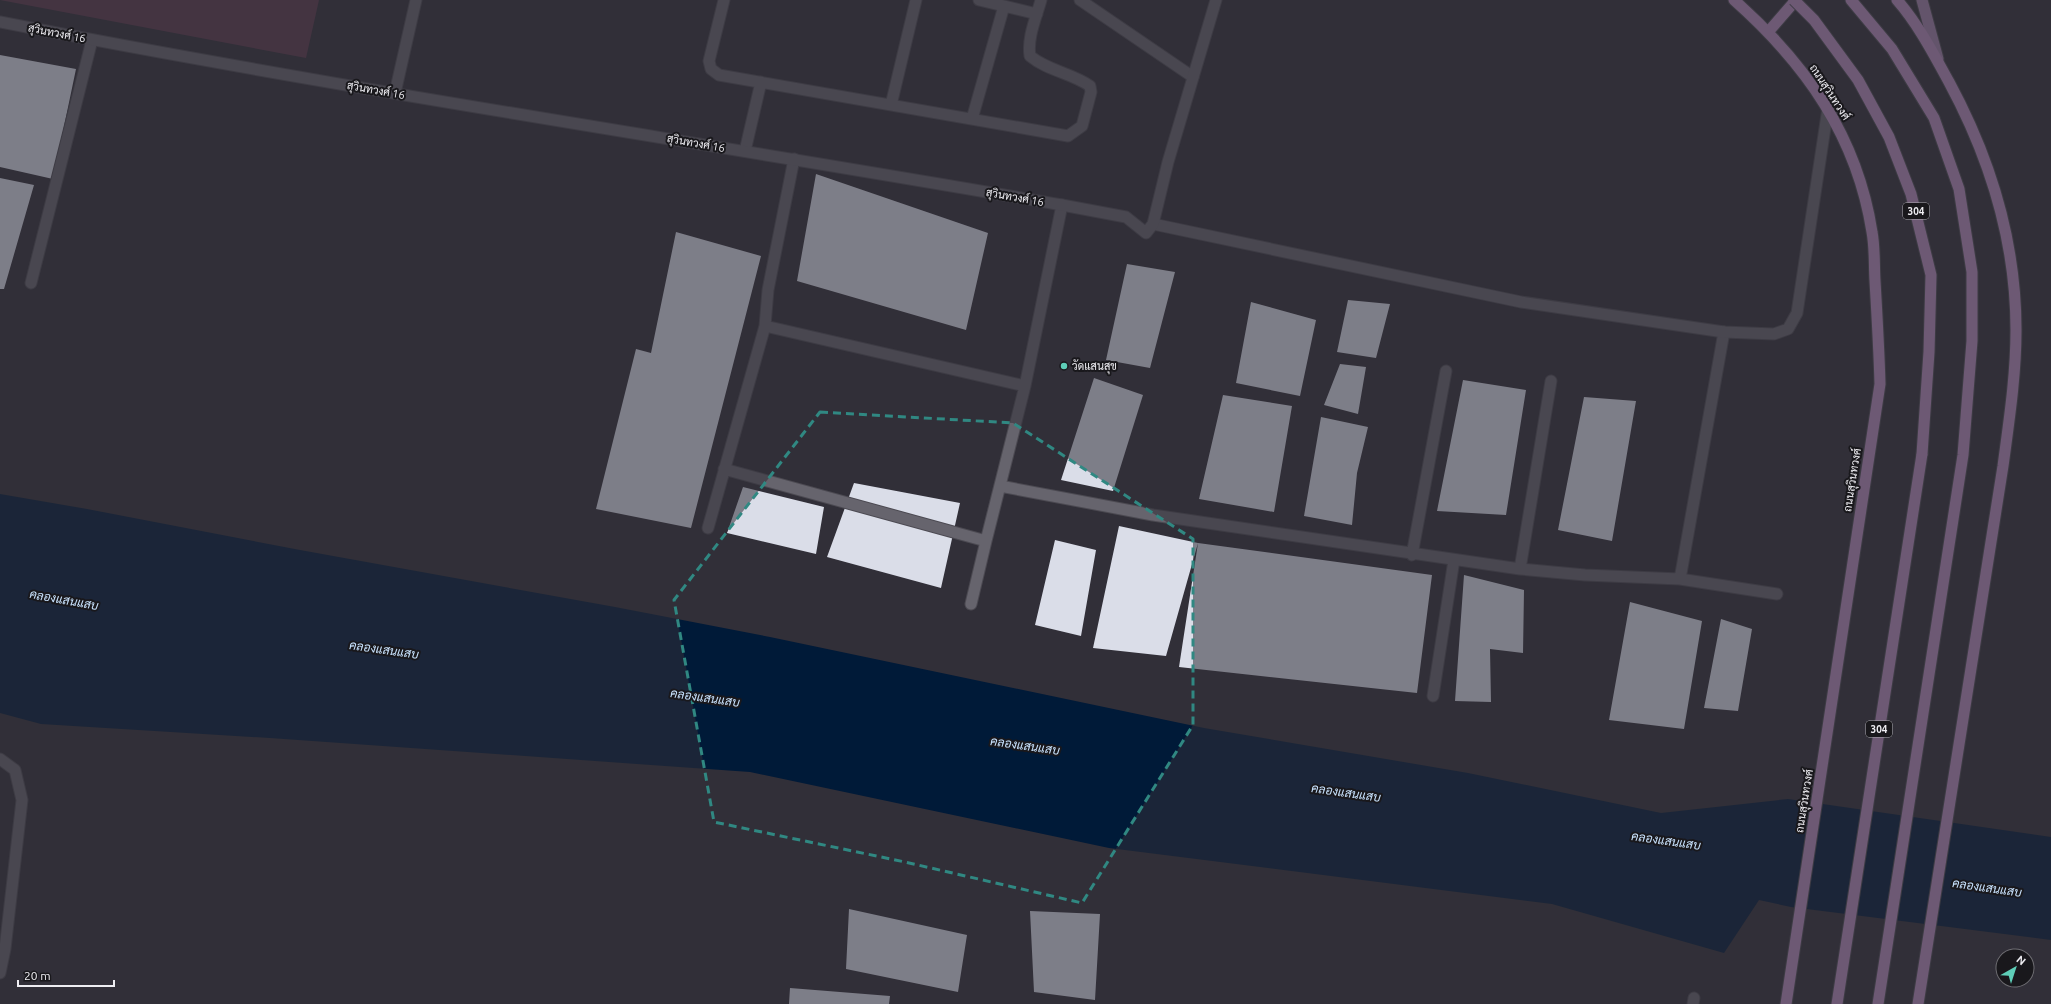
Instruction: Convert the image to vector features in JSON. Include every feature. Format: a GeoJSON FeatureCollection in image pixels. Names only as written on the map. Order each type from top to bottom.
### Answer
{"type":"FeatureCollection","features":[{"type":"Feature","properties":{"kind":"highway","name":"ถนนสุวินทวงศ์"},"geometry":{"type":"LineString","coordinates":[[1734,0],[1768,31],[1797,65],[1828,108],[1848,145],[1862,185],[1872,233],[1880,384],[1786,1004]]}},
{"type":"Feature","properties":{"kind":"highway"},"geometry":{"type":"LineString","coordinates":[[1768,31],[1795,0]]}},
{"type":"Feature","properties":{"kind":"highway","name":"304"},"geometry":{"type":"LineString","coordinates":[[1795,0],[1814,20],[1858,80],[1889,136],[1912,194],[1931,275],[1929,352],[1922,454],[1837,1004]]}},
{"type":"Feature","properties":{"kind":"highway"},"geometry":{"type":"LineString","coordinates":[[1851,0],[1892,49],[1934,118],[1959,189],[1972,272],[1972,341],[1963,455],[1878,1004]]}},
{"type":"Feature","properties":{"kind":"highway"},"geometry":{"type":"LineString","coordinates":[[1897,0],[1910,15],[1970,120],[1990,174],[2004,223],[2014,281],[2016,330],[2014,383],[2003,466],[1918,1004]]}},
{"type":"Feature","properties":{"kind":"main road"},"geometry":{"type":"LineString","coordinates":[[1922,0],[1940,66]]}},
{"type":"Feature","properties":{"kind":"street"},"geometry":{"type":"LineString","coordinates":[[395,93],[416,0]]}},
{"type":"Feature","properties":{"kind":"street"},"geometry":{"type":"LineString","coordinates":[[724,0],[709,61],[711,69],[719,75],[1068,136],[1082,126],[1091,92],[1090,86],[1082,80],[1039,63],[1030,56],[1029,48],[1041,0]]}},
{"type":"Feature","properties":{"kind":"street"},"geometry":{"type":"LineString","coordinates":[[891,105],[916,0]]}},
{"type":"Feature","properties":{"kind":"street"},"geometry":{"type":"LineString","coordinates":[[979,0],[1037,14]]}},
{"type":"Feature","properties":{"kind":"street"},"geometry":{"type":"LineString","coordinates":[[1080,0],[1193,77]]}},
{"type":"Feature","properties":{"kind":"street"},"geometry":{"type":"LineString","coordinates":[[1216,0],[1168,162],[1154,224],[1521,302],[1724,332],[1774,334],[1788,328],[1797,313],[1828,108]]}},
{"type":"Feature","properties":{"kind":"street"},"geometry":{"type":"LineString","coordinates":[[972,119],[1004,6]]}},
{"type":"Feature","properties":{"kind":"street","name":"สุวินทวงศ์ 16"},"geometry":{"type":"LineString","coordinates":[[0,22],[92,40],[395,93],[1062,205],[1126,217],[1146,233],[1154,224]]}},
{"type":"Feature","properties":{"kind":"street"},"geometry":{"type":"LineString","coordinates":[[31,283],[92,40]]}},
{"type":"Feature","properties":{"kind":"street"},"geometry":{"type":"LineString","coordinates":[[744,152],[761,82]]}},
{"type":"Feature","properties":{"kind":"street"},"geometry":{"type":"LineString","coordinates":[[708,528],[764,326],[768,290],[794,160]]}},
{"type":"Feature","properties":{"kind":"street"},"geometry":{"type":"LineString","coordinates":[[971,604],[1025,386],[1062,205]]}},
{"type":"Feature","properties":{"kind":"street"},"geometry":{"type":"LineString","coordinates":[[764,326],[1025,386]]}},
{"type":"Feature","properties":{"kind":"street"},"geometry":{"type":"LineString","coordinates":[[1680,579],[1724,332]]}},
{"type":"Feature","properties":{"kind":"street"},"geometry":{"type":"LineString","coordinates":[[1412,555],[1446,371]]}},
{"type":"Feature","properties":{"kind":"street"},"geometry":{"type":"LineString","coordinates":[[1520,569],[1551,381]]}},
{"type":"Feature","properties":{"kind":"street"},"geometry":{"type":"LineString","coordinates":[[724,469],[986,541]]}},
{"type":"Feature","properties":{"kind":"street"},"geometry":{"type":"LineString","coordinates":[[1000,486],[1153,516],[1412,555],[1520,569],[1585,575],[1680,579],[1777,594]]}},
{"type":"Feature","properties":{"kind":"street"},"geometry":{"type":"LineString","coordinates":[[1433,696],[1454,560]]}},
{"type":"Feature","properties":{"kind":"street"},"geometry":{"type":"LineString","coordinates":[[0,759],[15,770],[22,800],[0,973]]}},
{"type":"Feature","properties":{"kind":"highlighted area"},"geometry":{"type":"Polygon","coordinates":[[[820,412],[1013,423],[1193,539],[1193,725],[1082,903],[905,862],[714,822],[674,600],[820,412]]]}},
{"type":"Feature","properties":{"kind":"shaded area"},"geometry":{"type":"Polygon","coordinates":[[[0,0],[319,0],[306,58],[0,0]]]}},
{"type":"Feature","properties":{"kind":"water","name":"คลองแสนแสบ"},"geometry":{"type":"Polygon","coordinates":[[[0,494],[615,607],[770,637],[1204,728],[1468,773],[1661,813],[1788,799],[2051,837],[2051,940],[1791,907],[1759,900],[1724,953],[1552,904],[1109,848],[750,772],[270,738],[41,724],[0,713],[0,494]]]}},
{"type":"Feature","properties":{"kind":"building"},"geometry":{"type":"Polygon","coordinates":[[[0,55],[76,69],[53,179],[0,167],[0,55]]]}},
{"type":"Feature","properties":{"kind":"building"},"geometry":{"type":"Polygon","coordinates":[[[816,174],[988,233],[966,330],[797,281],[816,174]]]}},
{"type":"Feature","properties":{"kind":"building"},"geometry":{"type":"Polygon","coordinates":[[[0,178],[34,185],[4,289],[0,289],[0,178]]]}},
{"type":"Feature","properties":{"kind":"building"},"geometry":{"type":"Polygon","coordinates":[[[676,232],[761,256],[691,528],[596,509],[636,349],[651,353],[676,232]]]}},
{"type":"Feature","properties":{"kind":"building"},"geometry":{"type":"Polygon","coordinates":[[[1127,264],[1175,272],[1150,368],[1106,360],[1127,264]]]}},
{"type":"Feature","properties":{"kind":"building"},"geometry":{"type":"Polygon","coordinates":[[[1348,300],[1390,304],[1376,358],[1337,352],[1348,300]]]}},
{"type":"Feature","properties":{"kind":"building"},"geometry":{"type":"Polygon","coordinates":[[[1251,302],[1316,320],[1300,396],[1236,383],[1251,302]]]}},
{"type":"Feature","properties":{"kind":"building"},"geometry":{"type":"Polygon","coordinates":[[[1340,364],[1366,367],[1358,414],[1324,405],[1340,364]]]}},
{"type":"Feature","properties":{"kind":"building"},"geometry":{"type":"Polygon","coordinates":[[[1094,378],[1143,395],[1113,491],[1061,480],[1094,378]]]}},
{"type":"Feature","properties":{"kind":"building"},"geometry":{"type":"Polygon","coordinates":[[[1463,380],[1526,390],[1506,515],[1437,511],[1463,380]]]}},
{"type":"Feature","properties":{"kind":"building"},"geometry":{"type":"Polygon","coordinates":[[[1223,395],[1292,406],[1274,512],[1199,499],[1223,395]]]}},
{"type":"Feature","properties":{"kind":"building"},"geometry":{"type":"Polygon","coordinates":[[[1584,397],[1636,401],[1612,541],[1558,530],[1584,397]]]}},
{"type":"Feature","properties":{"kind":"building"},"geometry":{"type":"Polygon","coordinates":[[[1321,417],[1368,427],[1357,473],[1352,525],[1304,516],[1321,417]]]}},
{"type":"Feature","properties":{"kind":"building"},"geometry":{"type":"Polygon","coordinates":[[[854,483],[960,503],[941,588],[827,557],[854,483]]]}},
{"type":"Feature","properties":{"kind":"building"},"geometry":{"type":"Polygon","coordinates":[[[743,487],[824,507],[816,554],[727,533],[743,487]]]}},
{"type":"Feature","properties":{"kind":"building"},"geometry":{"type":"Polygon","coordinates":[[[1119,526],[1198,543],[1166,656],[1093,648],[1119,526]]]}},
{"type":"Feature","properties":{"kind":"building"},"geometry":{"type":"Polygon","coordinates":[[[1055,540],[1096,550],[1081,636],[1035,625],[1055,540]]]}},
{"type":"Feature","properties":{"kind":"building"},"geometry":{"type":"Polygon","coordinates":[[[1198,543],[1432,575],[1417,693],[1179,667],[1198,543]]]}},
{"type":"Feature","properties":{"kind":"building"},"geometry":{"type":"Polygon","coordinates":[[[1464,575],[1524,590],[1523,653],[1490,649],[1491,702],[1455,701],[1464,575]]]}},
{"type":"Feature","properties":{"kind":"building"},"geometry":{"type":"Polygon","coordinates":[[[1630,602],[1702,621],[1684,729],[1609,720],[1630,602]]]}},
{"type":"Feature","properties":{"kind":"building"},"geometry":{"type":"Polygon","coordinates":[[[1721,619],[1752,629],[1738,711],[1704,708],[1721,619]]]}},
{"type":"Feature","properties":{"kind":"building"},"geometry":{"type":"Polygon","coordinates":[[[849,909],[967,935],[958,992],[846,969],[849,909]]]}},
{"type":"Feature","properties":{"kind":"building"},"geometry":{"type":"Polygon","coordinates":[[[1030,911],[1100,914],[1095,1000],[1034,992],[1030,911]]]}},
{"type":"Feature","properties":{"kind":"building"},"geometry":{"type":"Polygon","coordinates":[[[790,988],[890,996],[889,1004],[789,1004],[790,988]]]}},
{"type":"Feature","properties":{"kind":"place","name":"วัดแสนสุข"},"geometry":{"type":"Point","coordinates":[1064,366]}}]}
